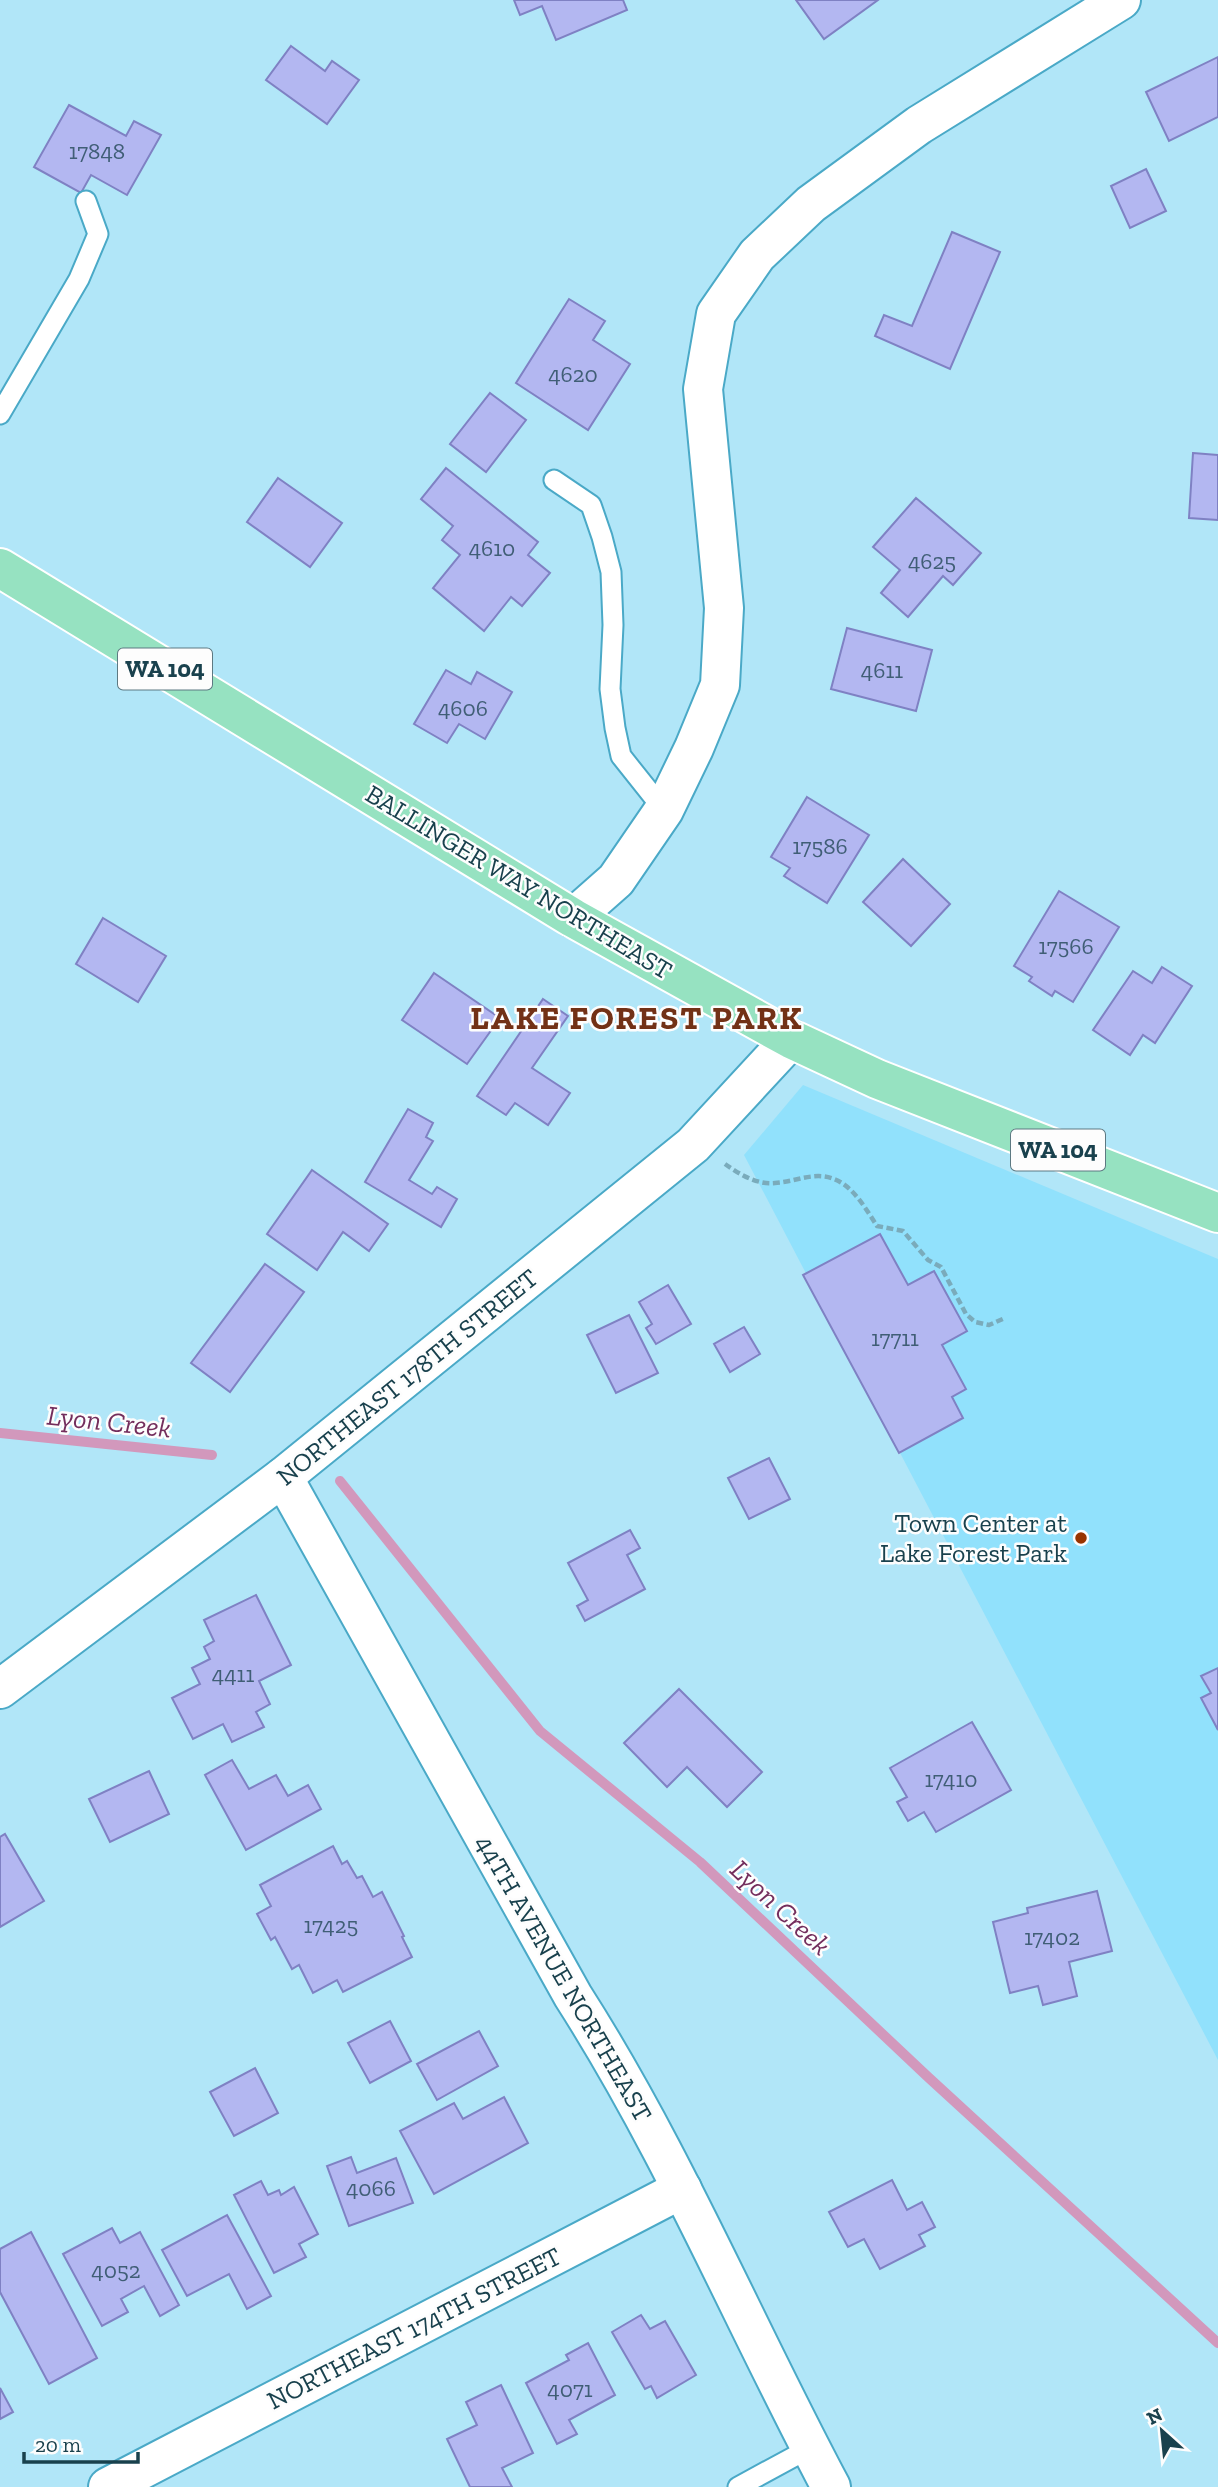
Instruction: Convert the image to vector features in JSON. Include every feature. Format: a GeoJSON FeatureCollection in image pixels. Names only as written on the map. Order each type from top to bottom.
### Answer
{"type":"FeatureCollection","features":[{"type":"Feature","properties":{"kind":"main road","name":"BALLINGER WAY NORTHEAST"},"geometry":{"type":"LineString","coordinates":[[0,568],[573,918],[791,1039],[877,1079],[1218,1213]]}},
{"type":"Feature","properties":{"kind":"street"},"geometry":{"type":"LineString","coordinates":[[573,918],[616,880],[664,810],[720,685],[724,608],[704,389],[716,314],[757,255],[811,204],[919,125],[1121,0]]}},
{"type":"Feature","properties":{"kind":"street","name":"NORTHEAST 178TH STREET"},"geometry":{"type":"LineString","coordinates":[[0,1689],[283,1477],[693,1145],[791,1039]]}},
{"type":"Feature","properties":{"kind":"street","name":"44TH AVENUE NORTHEAST"},"geometry":{"type":"LineString","coordinates":[[283,1477],[573,1996],[609,2051],[682,2189],[831,2487]]}},
{"type":"Feature","properties":{"kind":"street","name":"NORTHEAST 174TH STREET"},"geometry":{"type":"LineString","coordinates":[[108,2487],[682,2189]]}},
{"type":"Feature","properties":{"kind":"lane"},"geometry":{"type":"LineString","coordinates":[[0,414],[79,279],[98,233],[86,201]]}},
{"type":"Feature","properties":{"kind":"lane"},"geometry":{"type":"LineString","coordinates":[[554,480],[591,505],[602,537],[611,572],[613,625],[610,690],[621,756],[664,810]]}},
{"type":"Feature","properties":{"kind":"lane"},"geometry":{"type":"LineString","coordinates":[[738,2487],[810,2448]]}},
{"type":"Feature","properties":{"kind":"path"},"geometry":{"type":"LineString","coordinates":[[722,1162],[744,1177],[773,1184],[808,1176],[834,1179],[857,1197],[877,1226],[903,1231],[928,1260],[941,1267],[966,1314],[975,1322],[989,1325],[1005,1318]]}},
{"type":"Feature","properties":{"kind":"shaded area","name":"Town Center at Lake Forest Park"},"geometry":{"type":"Polygon","coordinates":[[[803,1085],[1218,1259],[1218,2060],[744,1155],[803,1085]]]}},
{"type":"Feature","properties":{"kind":"building"},"geometry":{"type":"Polygon","coordinates":[[[514,0],[623,0],[627,10],[556,40],[542,6],[520,15],[514,0]]]}},
{"type":"Feature","properties":{"kind":"building"},"geometry":{"type":"Polygon","coordinates":[[[796,0],[878,0],[824,39],[796,0]]]}},
{"type":"Feature","properties":{"kind":"building"},"geometry":{"type":"Polygon","coordinates":[[[291,46],[325,71],[332,61],[359,80],[327,124],[266,80],[291,46]]]}},
{"type":"Feature","properties":{"kind":"building"},"geometry":{"type":"Polygon","coordinates":[[[1218,57],[1218,117],[1169,141],[1146,92],[1218,57]]]}},
{"type":"Feature","properties":{"kind":"building"},"geometry":{"type":"Polygon","coordinates":[[[69,105],[126,136],[134,121],[161,135],[127,195],[91,175],[81,193],[34,167],[69,105]]]}},
{"type":"Feature","properties":{"kind":"building"},"geometry":{"type":"Polygon","coordinates":[[[1146,169],[1166,211],[1130,228],[1111,186],[1146,169]]]}},
{"type":"Feature","properties":{"kind":"building"},"geometry":{"type":"Polygon","coordinates":[[[952,232],[1000,252],[950,369],[875,336],[884,315],[912,326],[952,232]]]}},
{"type":"Feature","properties":{"kind":"building"},"geometry":{"type":"Polygon","coordinates":[[[569,299],[605,321],[593,340],[630,364],[588,430],[516,383],[569,299]]]}},
{"type":"Feature","properties":{"kind":"building"},"geometry":{"type":"Polygon","coordinates":[[[490,393],[526,420],[486,472],[450,444],[490,393]]]}},
{"type":"Feature","properties":{"kind":"building"},"geometry":{"type":"Polygon","coordinates":[[[1193,453],[1218,455],[1218,520],[1189,518],[1193,453]]]}},
{"type":"Feature","properties":{"kind":"building"},"geometry":{"type":"Polygon","coordinates":[[[446,468],[538,542],[528,555],[550,573],[522,606],[511,597],[484,631],[433,588],[460,555],[442,540],[453,526],[421,499],[446,468]]]}},
{"type":"Feature","properties":{"kind":"building"},"geometry":{"type":"Polygon","coordinates":[[[278,478],[342,523],[310,567],[247,522],[278,478]]]}},
{"type":"Feature","properties":{"kind":"building"},"geometry":{"type":"Polygon","coordinates":[[[916,498],[981,553],[953,585],[943,576],[908,617],[881,593],[900,570],[873,547],[916,498]]]}},
{"type":"Feature","properties":{"kind":"building"},"geometry":{"type":"Polygon","coordinates":[[[847,628],[932,650],[916,711],[831,689],[847,628]]]}},
{"type":"Feature","properties":{"kind":"building"},"geometry":{"type":"Polygon","coordinates":[[[446,670],[471,684],[477,672],[512,692],[485,739],[459,724],[447,743],[414,724],[446,670]]]}},
{"type":"Feature","properties":{"kind":"building"},"geometry":{"type":"Polygon","coordinates":[[[807,797],[869,835],[827,903],[784,876],[790,868],[771,857],[807,797]]]}},
{"type":"Feature","properties":{"kind":"building"},"geometry":{"type":"Polygon","coordinates":[[[903,859],[950,904],[911,946],[863,902],[903,859]]]}},
{"type":"Feature","properties":{"kind":"building"},"geometry":{"type":"Polygon","coordinates":[[[1059,891],[1119,927],[1073,1002],[1055,991],[1052,996],[1029,981],[1032,977],[1014,966],[1059,891]]]}},
{"type":"Feature","properties":{"kind":"building"},"geometry":{"type":"Polygon","coordinates":[[[103,918],[166,956],[138,1002],[76,964],[103,918]]]}},
{"type":"Feature","properties":{"kind":"building"},"geometry":{"type":"Polygon","coordinates":[[[1162,967],[1192,986],[1155,1043],[1143,1035],[1130,1055],[1093,1030],[1133,971],[1152,983],[1162,967]]]}},
{"type":"Feature","properties":{"kind":"building"},"geometry":{"type":"Polygon","coordinates":[[[434,973],[500,1018],[467,1064],[402,1020],[434,973]]]}},
{"type":"Feature","properties":{"kind":"building"},"geometry":{"type":"Polygon","coordinates":[[[543,999],[568,1016],[532,1068],[570,1093],[548,1125],[515,1103],[506,1115],[477,1096],[543,999]]]}},
{"type":"Feature","properties":{"kind":"building"},"geometry":{"type":"Polygon","coordinates":[[[408,1109],[433,1123],[426,1137],[433,1141],[409,1180],[432,1194],[437,1187],[457,1199],[441,1227],[365,1182],[408,1109]]]}},
{"type":"Feature","properties":{"kind":"building"},"geometry":{"type":"Polygon","coordinates":[[[312,1170],[388,1224],[369,1251],[343,1232],[317,1270],[267,1234],[312,1170]]]}},
{"type":"Feature","properties":{"kind":"building"},"geometry":{"type":"Polygon","coordinates":[[[880,1234],[908,1285],[934,1271],[967,1331],[942,1345],[966,1389],[952,1397],[963,1418],[899,1453],[803,1275],[880,1234]]]}},
{"type":"Feature","properties":{"kind":"building"},"geometry":{"type":"Polygon","coordinates":[[[265,1264],[304,1292],[230,1392],[191,1363],[265,1264]]]}},
{"type":"Feature","properties":{"kind":"building"},"geometry":{"type":"Polygon","coordinates":[[[668,1285],[691,1324],[656,1344],[646,1328],[652,1324],[639,1302],[668,1285]]]}},
{"type":"Feature","properties":{"kind":"building"},"geometry":{"type":"Polygon","coordinates":[[[629,1315],[658,1373],[616,1393],[587,1335],[629,1315]]]}},
{"type":"Feature","properties":{"kind":"building"},"geometry":{"type":"Polygon","coordinates":[[[744,1327],[760,1354],[730,1372],[714,1344],[744,1327]]]}},
{"type":"Feature","properties":{"kind":"building"},"geometry":{"type":"Polygon","coordinates":[[[769,1458],[790,1499],[749,1519],[728,1478],[769,1458]]]}},
{"type":"Feature","properties":{"kind":"building"},"geometry":{"type":"Polygon","coordinates":[[[630,1530],[640,1548],[627,1555],[645,1589],[585,1621],[577,1606],[588,1600],[568,1563],[630,1530]]]}},
{"type":"Feature","properties":{"kind":"building"},"geometry":{"type":"Polygon","coordinates":[[[256,1595],[291,1665],[259,1681],[270,1704],[256,1712],[264,1727],[232,1742],[223,1724],[193,1739],[172,1698],[200,1684],[192,1668],[210,1659],[204,1647],[214,1641],[204,1620],[256,1595]]]}},
{"type":"Feature","properties":{"kind":"building"},"geometry":{"type":"Polygon","coordinates":[[[1218,1668],[1218,1730],[1201,1698],[1211,1693],[1201,1676],[1218,1668]]]}},
{"type":"Feature","properties":{"kind":"building"},"geometry":{"type":"Polygon","coordinates":[[[679,1689],[762,1772],[727,1807],[687,1767],[667,1787],[624,1743],[679,1689]]]}},
{"type":"Feature","properties":{"kind":"building"},"geometry":{"type":"Polygon","coordinates":[[[972,1722],[1011,1790],[936,1832],[924,1812],[908,1821],[897,1802],[907,1797],[890,1768],[972,1722]]]}},
{"type":"Feature","properties":{"kind":"building"},"geometry":{"type":"Polygon","coordinates":[[[232,1760],[249,1789],[276,1775],[288,1796],[308,1785],[321,1809],[246,1850],[205,1775],[232,1760]]]}},
{"type":"Feature","properties":{"kind":"building"},"geometry":{"type":"Polygon","coordinates":[[[149,1771],[169,1814],[110,1842],[89,1799],[149,1771]]]}},
{"type":"Feature","properties":{"kind":"building"},"geometry":{"type":"Polygon","coordinates":[[[5,1834],[44,1901],[0,1927],[0,1837],[5,1834]]]}},
{"type":"Feature","properties":{"kind":"building"},"geometry":{"type":"Polygon","coordinates":[[[333,1846],[342,1864],[347,1861],[357,1878],[362,1876],[373,1897],[382,1892],[412,1957],[343,1992],[337,1980],[313,1993],[299,1965],[292,1969],[275,1937],[271,1940],[257,1914],[271,1906],[260,1885],[333,1846]]]}},
{"type":"Feature","properties":{"kind":"building"},"geometry":{"type":"Polygon","coordinates":[[[1097,1891],[1112,1951],[1069,1962],[1077,1996],[1043,2005],[1038,1986],[1010,1993],[993,1922],[1028,1913],[1027,1908],[1097,1891]]]}},
{"type":"Feature","properties":{"kind":"building"},"geometry":{"type":"Polygon","coordinates":[[[390,2021],[411,2061],[370,2083],[348,2043],[390,2021]]]}},
{"type":"Feature","properties":{"kind":"building"},"geometry":{"type":"Polygon","coordinates":[[[479,2031],[498,2066],[437,2100],[417,2064],[479,2031]]]}},
{"type":"Feature","properties":{"kind":"building"},"geometry":{"type":"Polygon","coordinates":[[[255,2068],[278,2113],[234,2136],[210,2092],[255,2068]]]}},
{"type":"Feature","properties":{"kind":"building"},"geometry":{"type":"Polygon","coordinates":[[[504,2097],[528,2143],[434,2194],[400,2131],[454,2103],[463,2119],[504,2097]]]}},
{"type":"Feature","properties":{"kind":"building"},"geometry":{"type":"Polygon","coordinates":[[[351,2157],[357,2173],[396,2158],[413,2203],[349,2226],[327,2166],[351,2157]]]}},
{"type":"Feature","properties":{"kind":"building"},"geometry":{"type":"Polygon","coordinates":[[[892,2180],[907,2210],[922,2202],[935,2227],[919,2235],[925,2246],[880,2269],[864,2239],[848,2247],[829,2212],[892,2180]]]}},
{"type":"Feature","properties":{"kind":"building"},"geometry":{"type":"Polygon","coordinates":[[[261,2181],[268,2195],[279,2190],[281,2195],[294,2187],[318,2234],[299,2244],[306,2257],[274,2273],[234,2195],[261,2181]]]}},
{"type":"Feature","properties":{"kind":"building"},"geometry":{"type":"Polygon","coordinates":[[[227,2215],[271,2296],[247,2309],[229,2274],[187,2296],[162,2250],[227,2215]]]}},
{"type":"Feature","properties":{"kind":"building"},"geometry":{"type":"Polygon","coordinates":[[[112,2228],[120,2243],[140,2232],[179,2305],[160,2316],[144,2286],[121,2299],[128,2312],[102,2326],[63,2254],[112,2228]]]}},
{"type":"Feature","properties":{"kind":"building"},"geometry":{"type":"Polygon","coordinates":[[[31,2232],[97,2358],[49,2384],[0,2292],[0,2249],[31,2232]]]}},
{"type":"Feature","properties":{"kind":"building"},"geometry":{"type":"Polygon","coordinates":[[[641,2315],[650,2329],[665,2321],[696,2375],[657,2398],[651,2386],[645,2389],[612,2332],[641,2315]]]}},
{"type":"Feature","properties":{"kind":"building"},"geometry":{"type":"Polygon","coordinates":[[[588,2343],[615,2395],[569,2420],[577,2434],[557,2444],[526,2383],[569,2360],[566,2355],[588,2343]]]}},
{"type":"Feature","properties":{"kind":"building"},"geometry":{"type":"Polygon","coordinates":[[[501,2385],[533,2453],[502,2468],[512,2487],[470,2487],[447,2439],[477,2425],[466,2402],[501,2385]]]}},
{"type":"Feature","properties":{"kind":"building"},"geometry":{"type":"Polygon","coordinates":[[[0,2388],[13,2412],[0,2419],[0,2388]]]}},
{"type":"Feature","properties":{"kind":"waterway","name":"Lyon Creek"},"geometry":{"type":"LineString","coordinates":[[0,1433],[212,1455]]}},
{"type":"Feature","properties":{"kind":"waterway","name":"Lyon Creek"},"geometry":{"type":"LineString","coordinates":[[340,1481],[540,1731],[700,1862],[928,2077],[1218,2343]]}},
{"type":"Feature","properties":{"kind":"place","name":"Town Center at Lake Forest Park"},"geometry":{"type":"Point","coordinates":[1081,1538]}},
{"type":"Feature","properties":{"kind":"district","name":"LAKE FOREST PARK"},"geometry":{"type":"Point","coordinates":[637,1017]}}]}
